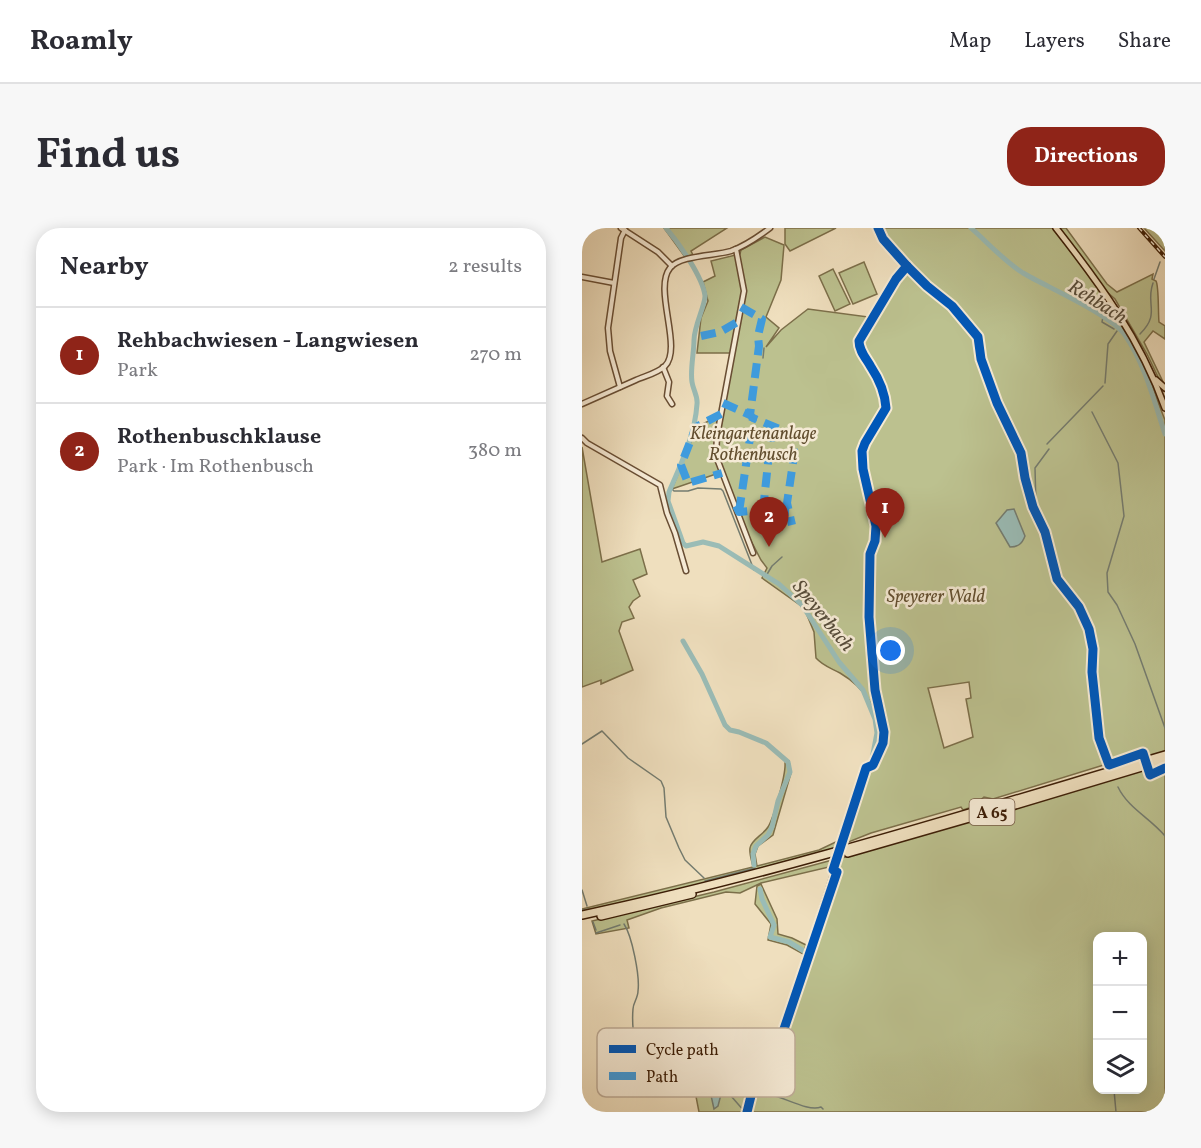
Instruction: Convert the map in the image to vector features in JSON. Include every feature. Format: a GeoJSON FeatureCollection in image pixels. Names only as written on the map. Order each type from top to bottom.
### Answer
{"type":"FeatureCollection","features":[{"type":"Feature","properties":{"kind":"highway","name":"A 65"},"geometry":{"type":"LineString","coordinates":[[582,920],[695,894],[1140,765],[1164,756]]}},
{"type":"Feature","properties":{"kind":"highway","name":"A 65"},"geometry":{"type":"LineString","coordinates":[[582,915],[840,853]]}},
{"type":"Feature","properties":{"kind":"main road"},"geometry":{"type":"LineString","coordinates":[[1056,228],[1113,304],[1164,398],[1165,408]]}},
{"type":"Feature","properties":{"kind":"main road"},"geometry":{"type":"LineString","coordinates":[[1153,377],[1165,388]]}},
{"type":"Feature","properties":{"kind":"street"},"geometry":{"type":"LineString","coordinates":[[582,404],[663,367],[670,354],[665,285],[667,273],[672,266],[692,258],[736,249],[770,228]]}},
{"type":"Feature","properties":{"kind":"street"},"geometry":{"type":"LineString","coordinates":[[620,387],[608,339],[608,324],[623,229],[661,254],[672,266]]}},
{"type":"Feature","properties":{"kind":"street"},"geometry":{"type":"LineString","coordinates":[[736,249],[744,291],[717,436],[716,456],[753,553]]}},
{"type":"Feature","properties":{"kind":"street"},"geometry":{"type":"LineString","coordinates":[[582,277],[615,282]]}},
{"type":"Feature","properties":{"kind":"street"},"geometry":{"type":"LineString","coordinates":[[663,367],[669,382],[667,396],[672,404]]}},
{"type":"Feature","properties":{"kind":"street"},"geometry":{"type":"LineString","coordinates":[[582,438],[660,484],[686,571]]}},
{"type":"Feature","properties":{"kind":"green space"},"geometry":{"type":"Polygon","coordinates":[[[664,228],[727,228],[691,251],[693,255],[685,257],[664,228]]]}},
{"type":"Feature","properties":{"kind":"green space"},"geometry":{"type":"Polygon","coordinates":[[[785,228],[836,228],[790,251],[785,244],[785,228]]]}},
{"type":"Feature","properties":{"kind":"green space"},"geometry":{"type":"Polygon","coordinates":[[[880,228],[1053,228],[1095,284],[1135,344],[1165,420],[1165,1112],[699,1112],[696,1097],[795,1097],[795,1028],[780,1028],[833,866],[761,883],[740,893],[726,892],[661,908],[627,920],[629,928],[596,934],[592,921],[714,892],[836,859],[833,862],[841,860],[1112,778],[1101,743],[1099,744],[1107,764],[993,799],[984,797],[972,807],[963,810],[961,807],[871,833],[838,846],[840,847],[706,884],[582,913],[582,909],[753,867],[751,845],[766,830],[770,822],[782,785],[785,763],[789,761],[791,773],[773,835],[758,846],[755,854],[757,866],[819,850],[846,839],[879,744],[875,712],[858,686],[816,658],[814,632],[804,608],[762,578],[767,568],[747,533],[723,474],[716,474],[672,489],[697,427],[722,414],[733,353],[697,353],[701,318],[708,301],[703,282],[715,276],[711,261],[740,254],[741,250],[765,237],[784,245],[781,280],[766,317],[779,328],[766,347],[781,330],[808,309],[868,317],[905,262],[880,228]],[[969,682],[928,688],[944,748],[973,737],[966,699],[971,698],[969,682]]]}},
{"type":"Feature","properties":{"kind":"green space"},"geometry":{"type":"Polygon","coordinates":[[[1058,228],[1066,228],[1107,284],[1117,292],[1153,274],[1152,279],[1156,281],[1158,288],[1159,322],[1165,326],[1165,339],[1153,331],[1144,342],[1165,386],[1115,299],[1107,292],[1058,228]]]}},
{"type":"Feature","properties":{"kind":"green space"},"geometry":{"type":"Polygon","coordinates":[[[1144,228],[1164,228],[1165,251],[1144,228]]]}},
{"type":"Feature","properties":{"kind":"green space"},"geometry":{"type":"Polygon","coordinates":[[[864,262],[877,294],[853,304],[839,273],[864,262]]]}},
{"type":"Feature","properties":{"kind":"green space"},"geometry":{"type":"Polygon","coordinates":[[[833,269],[850,304],[835,311],[819,276],[833,269]]]}},
{"type":"Feature","properties":{"kind":"green space"},"geometry":{"type":"Polygon","coordinates":[[[582,447],[602,562],[640,549],[647,574],[633,580],[640,596],[629,607],[634,618],[622,622],[619,631],[633,670],[601,684],[601,680],[582,687],[582,447]]]}},
{"type":"Feature","properties":{"kind":"green space"},"geometry":{"type":"Polygon","coordinates":[[[761,884],[777,919],[778,934],[806,945],[803,954],[787,945],[768,940],[771,924],[755,904],[757,886],[761,884]]]}},
{"type":"Feature","properties":{"kind":"water"},"geometry":{"type":"Polygon","coordinates":[[[1014,509],[1025,536],[1019,545],[1010,547],[996,523],[1007,510],[1014,509]]]}},
{"type":"Feature","properties":{"kind":"water"},"geometry":{"type":"Polygon","coordinates":[[[711,1097],[720,1097],[718,1106],[714,1109],[711,1097]]]}},
{"type":"Feature","properties":{"kind":"waterway","name":"Speyerbach"},"geometry":{"type":"LineString","coordinates":[[666,228],[695,270],[705,296],[694,334],[692,382],[697,401],[696,416],[683,460],[669,492],[668,501],[683,543],[686,546],[703,542],[719,546],[779,584],[802,605],[839,662],[863,690],[875,719],[877,733],[872,759],[782,1028]]}},
{"type":"Feature","properties":{"kind":"waterway","name":"Rehbach"},"geometry":{"type":"LineString","coordinates":[[971,228],[1023,273],[1093,310],[1118,327],[1132,346],[1144,370],[1165,434]]}},
{"type":"Feature","properties":{"kind":"waterway"},"geometry":{"type":"LineString","coordinates":[[1154,279],[1160,262]]}},
{"type":"Feature","properties":{"kind":"waterway"},"geometry":{"type":"LineString","coordinates":[[1140,334],[1150,320],[1153,283]]}},
{"type":"Feature","properties":{"kind":"waterway"},"geometry":{"type":"LineString","coordinates":[[1103,317],[1102,322],[1114,329]]}},
{"type":"Feature","properties":{"kind":"waterway"},"geometry":{"type":"LineString","coordinates":[[1105,383],[1108,344],[1117,331]]}},
{"type":"Feature","properties":{"kind":"waterway"},"geometry":{"type":"LineString","coordinates":[[763,358],[764,348]]}},
{"type":"Feature","properties":{"kind":"waterway"},"geometry":{"type":"LineString","coordinates":[[1047,444],[1103,386]]}},
{"type":"Feature","properties":{"kind":"waterway"},"geometry":{"type":"LineString","coordinates":[[1092,412],[1118,463],[1124,516],[1107,573],[1108,592],[1117,605],[1135,644],[1165,728]]}},
{"type":"Feature","properties":{"kind":"waterway"},"geometry":{"type":"LineString","coordinates":[[1049,449],[1035,468],[1036,506],[1048,531],[1062,581],[1082,605],[1092,628],[1097,649],[1096,672],[1102,737],[1111,758]]}},
{"type":"Feature","properties":{"kind":"waterway"},"geometry":{"type":"LineString","coordinates":[[671,488],[674,491],[698,488],[721,489],[754,570]]}},
{"type":"Feature","properties":{"kind":"waterway"},"geometry":{"type":"LineString","coordinates":[[766,576],[772,566],[782,557]]}},
{"type":"Feature","properties":{"kind":"waterway"},"geometry":{"type":"LineString","coordinates":[[683,641],[702,674],[725,725],[730,730],[766,743],[788,762],[790,772],[778,801],[772,827],[768,835],[756,846],[753,854],[754,865]]}},
{"type":"Feature","properties":{"kind":"waterway"},"geometry":{"type":"LineString","coordinates":[[582,744],[602,731],[628,758],[661,781],[664,788],[666,817],[679,848],[685,860],[704,878]]}},
{"type":"Feature","properties":{"kind":"waterway"},"geometry":{"type":"LineString","coordinates":[[1118,787],[1127,801],[1165,836]]}},
{"type":"Feature","properties":{"kind":"waterway"},"geometry":{"type":"LineString","coordinates":[[705,881],[755,868]]}},
{"type":"Feature","properties":{"kind":"waterway"},"geometry":{"type":"LineString","coordinates":[[760,889],[774,925],[770,937],[789,942],[807,953]]}},
{"type":"Feature","properties":{"kind":"waterway"},"geometry":{"type":"LineString","coordinates":[[582,890],[587,906]]}},
{"type":"Feature","properties":{"kind":"waterway"},"geometry":{"type":"LineString","coordinates":[[582,910],[589,909]]}},
{"type":"Feature","properties":{"kind":"waterway"},"geometry":{"type":"LineString","coordinates":[[593,922],[596,930]]}},
{"type":"Feature","properties":{"kind":"waterway"},"geometry":{"type":"LineString","coordinates":[[624,924],[638,976],[638,994],[633,1007],[633,1028]]}},
{"type":"Feature","properties":{"kind":"waterway"},"geometry":{"type":"LineString","coordinates":[[596,933],[620,925]]}},
{"type":"Feature","properties":{"kind":"waterway"},"geometry":{"type":"LineString","coordinates":[[1114,1094],[1116,1112]]}},
{"type":"Feature","properties":{"kind":"waterway"},"geometry":{"type":"LineString","coordinates":[[732,1097],[745,1112]]}},
{"type":"Feature","properties":{"kind":"waterway","name":"Speyerbach"},"geometry":{"type":"LineString","coordinates":[[745,1112],[748,1097]]}},
{"type":"Feature","properties":{"kind":"waterway"},"geometry":{"type":"LineString","coordinates":[[777,1097],[802,1106],[823,1109]]}},
{"type":"Feature","properties":{"kind":"waterway"},"geometry":{"type":"LineString","coordinates":[[582,1108],[583,1112]]}},
{"type":"Feature","properties":{"kind":"railway"},"geometry":{"type":"LineString","coordinates":[[1139,228],[1165,257]]}},
{"type":"Feature","properties":{"kind":"marked path"},"geometry":{"type":"LineString","coordinates":[[741,307],[762,319],[758,336],[759,346],[750,415]]}},
{"type":"Feature","properties":{"kind":"marked path"},"geometry":{"type":"LineString","coordinates":[[701,336],[720,332],[739,321]]}},
{"type":"Feature","properties":{"kind":"marked path"},"geometry":{"type":"LineString","coordinates":[[723,403],[794,435],[794,456],[787,503],[792,525]]}},
{"type":"Feature","properties":{"kind":"marked path"},"geometry":{"type":"LineString","coordinates":[[721,414],[696,427],[681,465],[688,483],[722,473]]}},
{"type":"Feature","properties":{"kind":"marked path"},"geometry":{"type":"LineString","coordinates":[[739,512],[753,418]]}},
{"type":"Feature","properties":{"kind":"marked path"},"geometry":{"type":"LineString","coordinates":[[770,532],[763,510],[772,426]]}},
{"type":"Feature","properties":{"kind":"marked path"},"geometry":{"type":"LineString","coordinates":[[736,506],[739,512],[763,510],[789,512]]}},
{"type":"Feature","properties":{"kind":"cycle path"},"geometry":{"type":"LineString","coordinates":[[878,228],[883,239],[907,266],[952,306],[978,337],[981,359],[997,403],[1021,453],[1033,507],[1045,532],[1057,579],[1079,607],[1089,629],[1093,649],[1092,672],[1099,738],[1109,765],[1143,753],[1150,775],[1165,768]]}},
{"type":"Feature","properties":{"kind":"cycle path"},"geometry":{"type":"LineString","coordinates":[[784,1028],[837,872],[833,870],[866,768],[873,765],[883,743],[884,732],[875,690],[869,617],[870,554],[875,541],[876,526],[863,469],[862,451],[886,408],[881,387],[861,351],[859,341],[896,279],[907,266]]}},
{"type":"Feature","properties":{"kind":"cycle path"},"geometry":{"type":"LineString","coordinates":[[747,1112],[751,1097]]}},
{"type":"Feature","properties":{"kind":"place","name":"Rehbachwiesen - Langwiesen"},"geometry":{"type":"Point","coordinates":[885,538]}},
{"type":"Feature","properties":{"kind":"place","name":"Rothenbuschklause"},"geometry":{"type":"Point","coordinates":[769,547]}},
{"type":"Feature","properties":{"kind":"park label","name":"Kleingartenanlage Rothenbusch"},"geometry":{"type":"Point","coordinates":[753,443]}},
{"type":"Feature","properties":{"kind":"park label","name":"Speyerer Wald"},"geometry":{"type":"Point","coordinates":[936,596]}}]}
